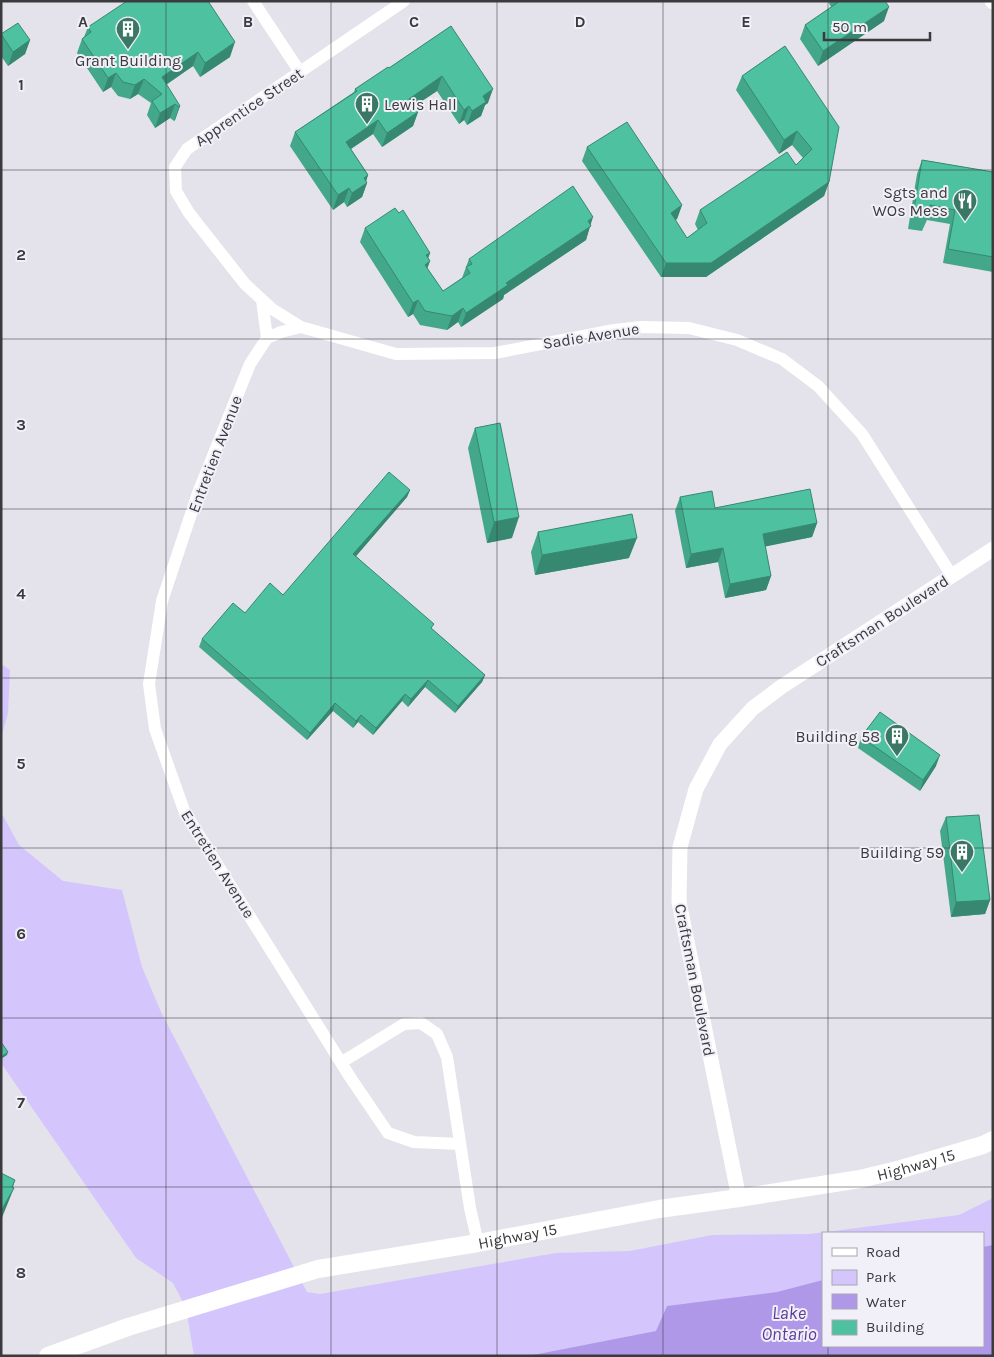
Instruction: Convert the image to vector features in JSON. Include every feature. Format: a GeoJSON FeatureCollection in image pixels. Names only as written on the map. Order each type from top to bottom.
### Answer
{"type":"FeatureCollection","features":[{"type":"Feature","properties":{"kind":"main road","name":"Highway 15"},"geometry":{"type":"LineString","coordinates":[[48,1356],[128,1327],[318,1269],[478,1243],[659,1209],[860,1178],[901,1169],[983,1145],[993,1140]]}},
{"type":"Feature","properties":{"kind":"street"},"geometry":{"type":"LineString","coordinates":[[253,1],[300,72]]}},
{"type":"Feature","properties":{"kind":"street","name":"Apprentice Street"},"geometry":{"type":"LineString","coordinates":[[301,327],[272,309],[245,284],[189,213],[176,191],[175,167],[187,149],[404,1]]}},
{"type":"Feature","properties":{"kind":"street"},"geometry":{"type":"LineString","coordinates":[[262,300],[267,338],[301,327]]}},
{"type":"Feature","properties":{"kind":"street","name":"Sadie Avenue"},"geometry":{"type":"LineString","coordinates":[[301,327],[396,354],[495,353],[614,330],[642,327],[689,328],[737,340],[782,360],[818,386],[862,434],[952,576]]}},
{"type":"Feature","properties":{"kind":"street","name":"Entretien Avenue"},"geometry":{"type":"LineString","coordinates":[[267,338],[250,364],[198,494],[162,601],[150,684],[155,729],[185,813],[388,1133],[414,1142],[460,1144]]}},
{"type":"Feature","properties":{"kind":"street","name":"Craftsman Boulevard"},"geometry":{"type":"LineString","coordinates":[[739,1198],[679,902],[680,847],[696,789],[720,744],[753,708],[781,687],[993,549]]}},
{"type":"Feature","properties":{"kind":"street"},"geometry":{"type":"LineString","coordinates":[[342,1062],[404,1024],[421,1023],[437,1034],[447,1057],[470,1208],[478,1243]]}},
{"type":"Feature","properties":{"kind":"green space"},"geometry":{"type":"Polygon","coordinates":[[[1,664],[10,670],[8,713],[1,738],[1,664]]]}},
{"type":"Feature","properties":{"kind":"green space"},"geometry":{"type":"Polygon","coordinates":[[[1,812],[19,845],[63,881],[122,890],[142,967],[161,1012],[307,1292],[320,1294],[556,1253],[630,1251],[712,1235],[822,1232],[822,1300],[646,1356],[194,1356],[186,1308],[173,1283],[136,1258],[1,1063],[1,812]]]}},
{"type":"Feature","properties":{"kind":"green space"},"geometry":{"type":"Polygon","coordinates":[[[993,1198],[993,1264],[984,1267],[984,1232],[826,1232],[959,1215],[993,1198]]]}},
{"type":"Feature","properties":{"kind":"water","name":"Lake Ontario"},"geometry":{"type":"Polygon","coordinates":[[[993,1245],[993,1356],[528,1356],[656,1331],[667,1306],[777,1292],[822,1280],[822,1347],[984,1347],[984,1247],[993,1245]]]}},
{"type":"Feature","properties":{"kind":"building","name":"Grant Building"},"geometry":{"type":"Polygon","coordinates":[[[127,1],[208,1],[235,42],[205,63],[198,52],[162,77],[179,107],[175,104],[160,113],[152,101],[162,94],[144,79],[135,85],[123,82],[116,73],[108,78],[82,39],[91,32],[88,27],[127,1]]]}},
{"type":"Feature","properties":{"kind":"building"},"geometry":{"type":"Polygon","coordinates":[[[840,1],[885,1],[889,7],[823,51],[805,25],[840,1]]]}},
{"type":"Feature","properties":{"kind":"building"},"geometry":{"type":"Polygon","coordinates":[[[18,23],[30,40],[13,52],[1,34],[18,23]]]}},
{"type":"Feature","properties":{"kind":"building","name":"Lewis Hall"},"geometry":{"type":"Polygon","coordinates":[[[451,26],[493,89],[483,96],[486,102],[472,111],[469,106],[464,110],[442,76],[409,99],[418,112],[387,133],[378,120],[346,142],[368,175],[364,178],[367,183],[352,193],[349,188],[338,195],[295,132],[357,91],[355,89],[451,26]]]}},
{"type":"Feature","properties":{"kind":"building"},"geometry":{"type":"Polygon","coordinates":[[[785,46],[839,127],[829,182],[711,263],[666,263],[587,147],[627,122],[682,205],[671,213],[687,238],[707,223],[700,210],[787,152],[796,165],[812,149],[797,131],[784,140],[742,76],[785,46]]]}},
{"type":"Feature","properties":{"kind":"building","name":"Sgts and WOs Mess"},"geometry":{"type":"Polygon","coordinates":[[[922,160],[993,172],[993,257],[948,249],[955,210],[930,205],[928,217],[913,215],[922,160]]]}},
{"type":"Feature","properties":{"kind":"building"},"geometry":{"type":"Polygon","coordinates":[[[573,186],[593,217],[588,221],[591,226],[506,283],[508,285],[466,313],[463,308],[452,316],[425,311],[418,300],[413,303],[365,228],[395,208],[399,213],[403,210],[430,253],[426,255],[430,261],[425,265],[443,291],[470,273],[466,267],[472,264],[469,259],[573,186]]]}},
{"type":"Feature","properties":{"kind":"building"},"geometry":{"type":"Polygon","coordinates":[[[500,423],[519,517],[494,522],[475,428],[500,423]]]}},
{"type":"Feature","properties":{"kind":"building"},"geometry":{"type":"Polygon","coordinates":[[[389,472],[410,490],[353,554],[434,624],[431,628],[485,675],[458,706],[428,680],[411,699],[405,694],[376,728],[361,715],[356,721],[335,703],[310,733],[202,639],[233,603],[245,613],[270,583],[283,595],[389,472]]]}},
{"type":"Feature","properties":{"kind":"building"},"geometry":{"type":"Polygon","coordinates":[[[810,489],[817,523],[763,534],[771,576],[730,584],[723,548],[691,554],[680,497],[712,491],[715,508],[810,489]]]}},
{"type":"Feature","properties":{"kind":"building"},"geometry":{"type":"Polygon","coordinates":[[[632,514],[637,538],[542,555],[538,532],[632,514]]]}},
{"type":"Feature","properties":{"kind":"building","name":"Building 58"},"geometry":{"type":"Polygon","coordinates":[[[880,712],[940,755],[923,780],[861,737],[880,712]]]}},
{"type":"Feature","properties":{"kind":"building","name":"Building 59"},"geometry":{"type":"Polygon","coordinates":[[[979,815],[990,900],[956,902],[946,817],[979,815]]]}},
{"type":"Feature","properties":{"kind":"building"},"geometry":{"type":"Polygon","coordinates":[[[1,1042],[8,1052],[1,1057],[1,1042]]]}},
{"type":"Feature","properties":{"kind":"building"},"geometry":{"type":"Polygon","coordinates":[[[1,1173],[15,1180],[12,1187],[14,1188],[1,1211],[1,1173]]]}},
{"type":"Feature","properties":{"kind":"place","name":"Grant Building"},"geometry":{"type":"Point","coordinates":[128,50]}},
{"type":"Feature","properties":{"kind":"place","name":"Lewis Hall"},"geometry":{"type":"Point","coordinates":[367,125]}},
{"type":"Feature","properties":{"kind":"place","name":"Sgts and WOs Mess"},"geometry":{"type":"Point","coordinates":[965,222]}},
{"type":"Feature","properties":{"kind":"place","name":"Building 58"},"geometry":{"type":"Point","coordinates":[897,757]}},
{"type":"Feature","properties":{"kind":"place","name":"Building 59"},"geometry":{"type":"Point","coordinates":[962,873]}}]}
